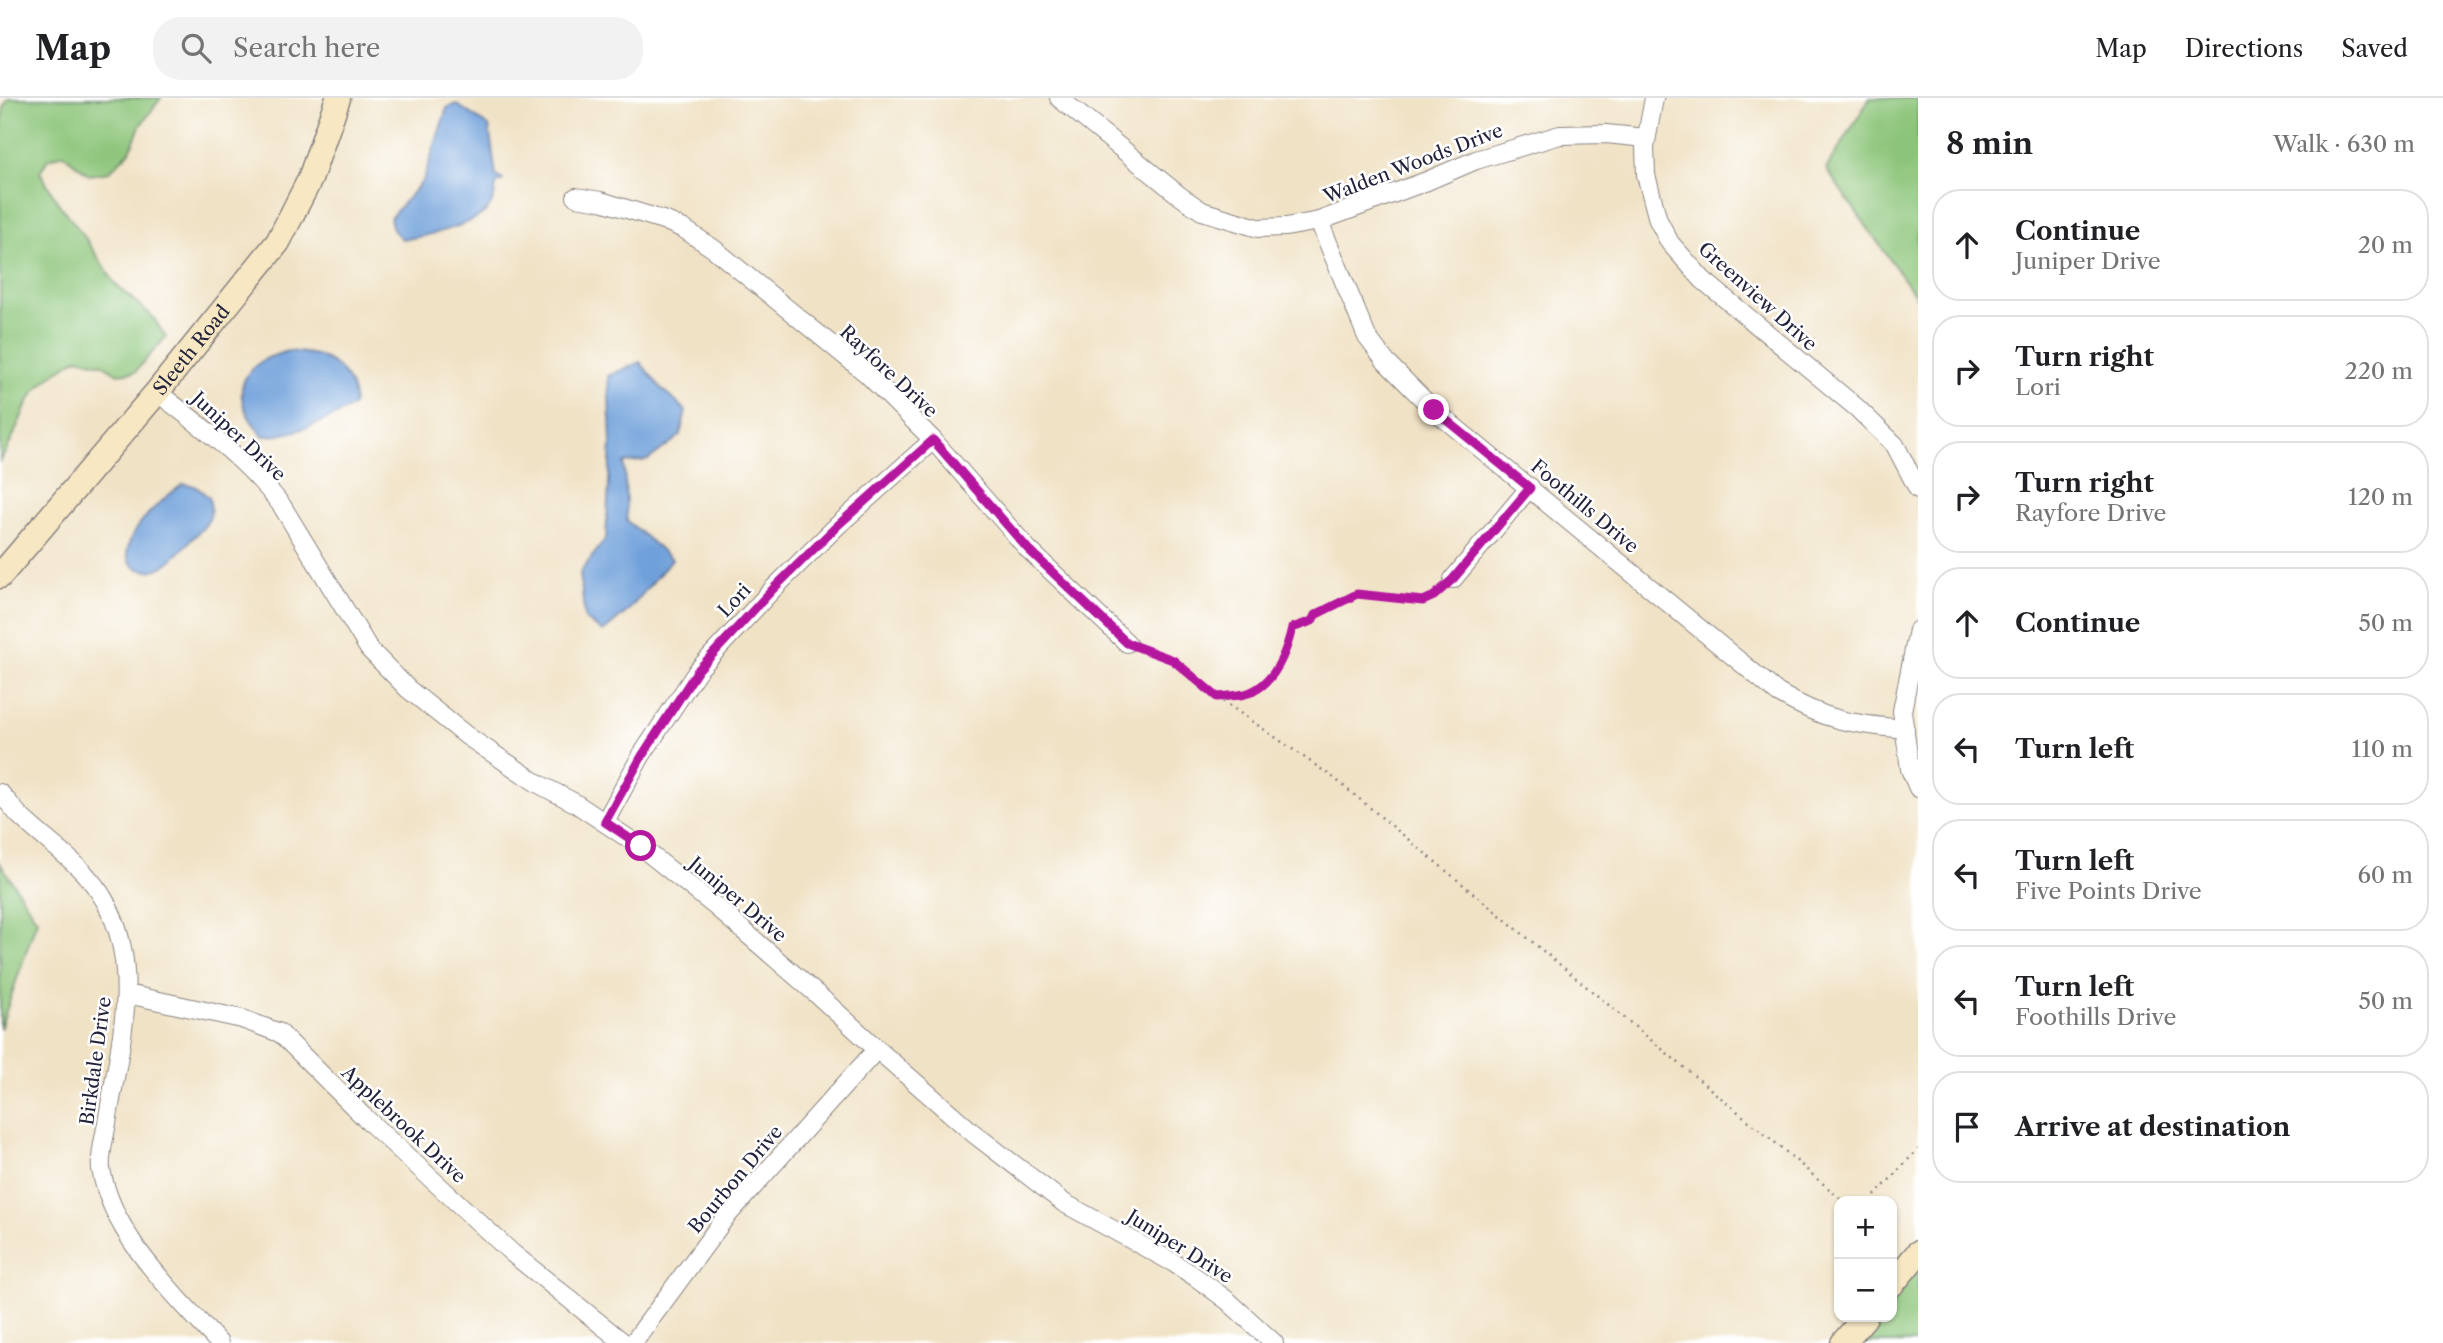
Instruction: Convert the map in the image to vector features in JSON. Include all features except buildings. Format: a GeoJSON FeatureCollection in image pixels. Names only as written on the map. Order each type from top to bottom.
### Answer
{"type":"FeatureCollection","features":[{"type":"Feature","properties":{"kind":"street","name":"Sleeth Road"},"geometry":{"type":"LineString","coordinates":[[0,576],[234,299],[278,242],[310,179],[338,98]]}},
{"type":"Feature","properties":{"kind":"street","name":"Walden Woods Drive"},"geometry":{"type":"LineString","coordinates":[[1059,98],[1202,211],[1258,228],[1286,228],[1319,221],[1476,160],[1560,135],[1606,134],[1646,138]]}},
{"type":"Feature","properties":{"kind":"street","name":"Greenview Drive"},"geometry":{"type":"LineString","coordinates":[[1654,98],[1646,138],[1646,175],[1658,220],[1670,243],[1703,280],[1857,408],[1895,445],[1918,489]]}},
{"type":"Feature","properties":{"kind":"street","name":"Rayfore Drive"},"geometry":{"type":"LineString","coordinates":[[576,197],[601,201],[666,220],[684,229],[866,373],[933,440],[1028,549],[1127,643]]}},
{"type":"Feature","properties":{"kind":"street","name":"Foothills Drive"},"geometry":{"type":"LineString","coordinates":[[1319,221],[1367,337],[1386,362],[1434,410],[1778,693],[1821,716],[1839,721],[1905,729]]}},
{"type":"Feature","properties":{"kind":"street","name":"Juniper Drive"},"geometry":{"type":"LineString","coordinates":[[157,391],[202,427],[266,485],[282,506],[369,649],[408,689],[467,736],[537,783],[641,846],[821,997],[973,1133],[1063,1203],[1197,1278],[1228,1301],[1274,1343]]}},
{"type":"Feature","properties":{"kind":"street","name":"Lori"},"geometry":{"type":"LineString","coordinates":[[605,822],[642,756],[698,670],[773,589],[837,526],[933,440]]}},
{"type":"Feature","properties":{"kind":"street"},"geometry":{"type":"LineString","coordinates":[[1453,579],[1530,488]]}},
{"type":"Feature","properties":{"kind":"street"},"geometry":{"type":"LineString","coordinates":[[1918,630],[1902,711],[1910,769],[1918,788]]}},
{"type":"Feature","properties":{"kind":"street","name":"Birkdale Drive"},"geometry":{"type":"LineString","coordinates":[[0,793],[21,817],[64,852],[96,886],[111,911],[120,937],[127,994],[101,1167],[122,1226],[142,1257],[219,1343]]}},
{"type":"Feature","properties":{"kind":"street","name":"Applebrook Drive"},"geometry":{"type":"LineString","coordinates":[[127,994],[242,1019],[280,1033],[363,1116],[512,1253],[624,1343]]}},
{"type":"Feature","properties":{"kind":"street","name":"Bourbon Drive"},"geometry":{"type":"LineString","coordinates":[[633,1343],[725,1218],[877,1049]]}},
{"type":"Feature","properties":{"kind":"street"},"geometry":{"type":"LineString","coordinates":[[1897,1278],[1918,1253]]}},
{"type":"Feature","properties":{"kind":"street"},"geometry":{"type":"LineString","coordinates":[[1843,1343],[1861,1322]]}},
{"type":"Feature","properties":{"kind":"path"},"geometry":{"type":"LineString","coordinates":[[1217,697],[1248,694],[1267,680],[1283,659],[1292,628],[1312,621],[1315,615],[1329,607],[1357,594],[1423,601],[1434,596],[1453,579]]}},
{"type":"Feature","properties":{"kind":"path"},"geometry":{"type":"LineString","coordinates":[[1127,643],[1173,660],[1217,697],[1334,778],[1778,1144],[1837,1196]]}},
{"type":"Feature","properties":{"kind":"path"},"geometry":{"type":"LineString","coordinates":[[1875,1196],[1918,1149]]}},
{"type":"Feature","properties":{"kind":"green space"},"geometry":{"type":"Polygon","coordinates":[[[8,98],[161,98],[140,126],[130,151],[109,172],[89,175],[63,154],[48,159],[40,172],[116,285],[152,316],[166,337],[135,372],[118,374],[102,364],[78,358],[58,371],[33,394],[0,461],[0,137],[4,107],[8,98]]]}},
{"type":"Feature","properties":{"kind":"green space"},"geometry":{"type":"Polygon","coordinates":[[[1870,98],[1918,98],[1918,299],[1826,169],[1870,98]]]}},
{"type":"Feature","properties":{"kind":"green space"},"geometry":{"type":"Polygon","coordinates":[[[0,863],[37,920],[0,1029],[0,863]]]}},
{"type":"Feature","properties":{"kind":"green space"},"geometry":{"type":"Polygon","coordinates":[[[1918,1268],[1918,1343],[1855,1343],[1873,1322],[1897,1322],[1897,1293],[1918,1268]]]}},
{"type":"Feature","properties":{"kind":"water"},"geometry":{"type":"Polygon","coordinates":[[[456,104],[489,126],[496,176],[503,180],[496,184],[491,204],[480,216],[447,230],[402,239],[393,230],[390,218],[423,181],[447,108],[456,104]]]}},
{"type":"Feature","properties":{"kind":"water"},"geometry":{"type":"Polygon","coordinates":[[[288,351],[316,355],[331,362],[349,382],[354,398],[353,406],[310,427],[285,434],[263,436],[244,407],[242,388],[245,378],[262,361],[288,351]]]}},
{"type":"Feature","properties":{"kind":"water"},"geometry":{"type":"Polygon","coordinates":[[[640,362],[661,388],[686,411],[680,436],[648,460],[624,463],[627,521],[672,559],[628,611],[603,632],[585,619],[580,573],[606,538],[611,443],[608,376],[640,362]]]}},
{"type":"Feature","properties":{"kind":"water"},"geometry":{"type":"Polygon","coordinates":[[[183,484],[195,486],[209,497],[209,520],[168,563],[152,570],[135,567],[127,553],[136,530],[158,504],[183,484]]]}},
{"type":"Feature","properties":{"kind":"route"},"geometry":{"type":"LineString","coordinates":[[641,846],[605,822],[623,787],[698,670],[773,589],[837,526],[933,440],[1028,549],[1088,608],[1127,643],[1173,660],[1217,697],[1248,694],[1267,680],[1283,659],[1292,628],[1312,621],[1315,615],[1329,607],[1357,594],[1423,601],[1434,596],[1453,579],[1530,488],[1434,410]]}}]}
